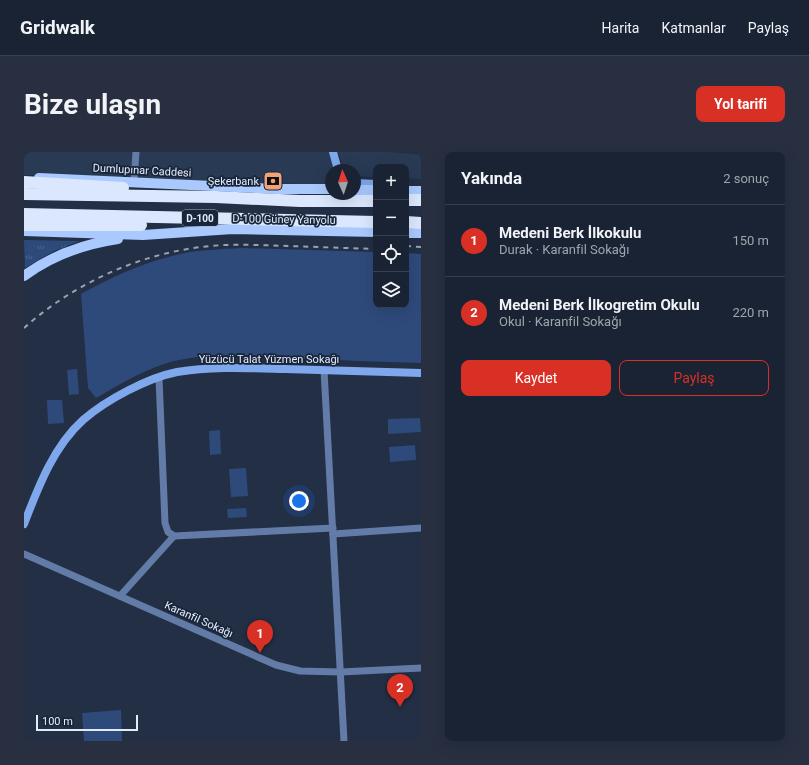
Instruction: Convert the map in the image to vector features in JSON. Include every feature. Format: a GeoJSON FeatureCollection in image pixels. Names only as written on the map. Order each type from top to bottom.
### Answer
{"type":"FeatureCollection","features":[{"type":"Feature","properties":{"kind":"highway"},"geometry":{"type":"LineString","coordinates":[[24,182],[161,191],[216,197]]}},
{"type":"Feature","properties":{"kind":"highway","name":"D-100"},"geometry":{"type":"LineString","coordinates":[[24,194],[216,197],[300,201],[373,200]]}},
{"type":"Feature","properties":{"kind":"highway"},"geometry":{"type":"LineString","coordinates":[[409,200],[421,200]]}},
{"type":"Feature","properties":{"kind":"highway","name":"D-100"},"geometry":{"type":"LineString","coordinates":[[24,214],[373,222]]}},
{"type":"Feature","properties":{"kind":"highway"},"geometry":{"type":"LineString","coordinates":[[24,225],[155,224],[200,218]]}},
{"type":"Feature","properties":{"kind":"highway"},"geometry":{"type":"LineString","coordinates":[[409,222],[421,223]]}},
{"type":"Feature","properties":{"kind":"main road","name":"Dumlupınar Caddesi"},"geometry":{"type":"LineString","coordinates":[[24,178],[325,189]]}},
{"type":"Feature","properties":{"kind":"main road"},"geometry":{"type":"LineString","coordinates":[[409,189],[421,190]]}},
{"type":"Feature","properties":{"kind":"main road"},"geometry":{"type":"LineString","coordinates":[[361,190],[373,190]]}},
{"type":"Feature","properties":{"kind":"main road","name":"D-100 Güney Yanyolu"},"geometry":{"type":"LineString","coordinates":[[24,232],[143,236],[233,229],[373,232]]}},
{"type":"Feature","properties":{"kind":"main road"},"geometry":{"type":"LineString","coordinates":[[409,233],[421,233]]}},
{"type":"Feature","properties":{"kind":"main road"},"geometry":{"type":"LineString","coordinates":[[24,276],[52,259],[80,247],[104,241],[143,236]]}},
{"type":"Feature","properties":{"kind":"street"},"geometry":{"type":"LineString","coordinates":[[134,181],[136,152]]}},
{"type":"Feature","properties":{"kind":"street"},"geometry":{"type":"LineString","coordinates":[[332,152],[336,164]]}},
{"type":"Feature","properties":{"kind":"street"},"geometry":{"type":"LineString","coordinates":[[361,183],[373,184]]}},
{"type":"Feature","properties":{"kind":"street","name":"Yüzücü Talat Yüzmen Sokağı"},"geometry":{"type":"LineString","coordinates":[[24,524],[48,468],[64,443],[83,421],[106,403],[147,381],[175,373],[206,369],[243,368],[421,373]]}},
{"type":"Feature","properties":{"kind":"street"},"geometry":{"type":"LineString","coordinates":[[324,370],[344,741]]}},
{"type":"Feature","properties":{"kind":"street"},"geometry":{"type":"LineString","coordinates":[[159,378],[165,523],[168,532],[174,536],[421,528]]}},
{"type":"Feature","properties":{"kind":"street"},"geometry":{"type":"LineString","coordinates":[[120,596],[174,536]]}},
{"type":"Feature","properties":{"kind":"street","name":"Karanfil Sokağı"},"geometry":{"type":"LineString","coordinates":[[24,554],[276,665],[300,671],[341,672],[421,668]]}},
{"type":"Feature","properties":{"kind":"shaded area"},"geometry":{"type":"Polygon","coordinates":[[[24,152],[329,152],[332,164],[325,164],[325,185],[24,175],[24,152]]]}},
{"type":"Feature","properties":{"kind":"shaded area"},"geometry":{"type":"Polygon","coordinates":[[[338,152],[391,152],[421,155],[421,179],[409,178],[409,164],[373,164],[373,177],[361,176],[361,164],[342,164],[338,152]]]}},
{"type":"Feature","properties":{"kind":"green space"},"geometry":{"type":"Polygon","coordinates":[[[24,240],[80,241],[54,251],[25,268],[24,240]]]}},
{"type":"Feature","properties":{"kind":"green space"},"geometry":{"type":"Polygon","coordinates":[[[242,248],[373,252],[373,308],[409,308],[409,253],[421,254],[421,363],[230,355],[196,357],[155,367],[96,398],[88,388],[81,294],[125,272],[160,259],[180,254],[216,249],[242,248]]]}},
{"type":"Feature","properties":{"kind":"green space"},"geometry":{"type":"Polygon","coordinates":[[[77,369],[79,394],[69,395],[67,370],[77,369]]]}},
{"type":"Feature","properties":{"kind":"green space"},"geometry":{"type":"Polygon","coordinates":[[[47,400],[62,400],[64,423],[48,424],[47,400]]]}},
{"type":"Feature","properties":{"kind":"green space"},"geometry":{"type":"Polygon","coordinates":[[[420,418],[421,432],[388,434],[388,419],[420,418]]]}},
{"type":"Feature","properties":{"kind":"green space"},"geometry":{"type":"Polygon","coordinates":[[[220,430],[221,454],[210,455],[209,431],[220,430]]]}},
{"type":"Feature","properties":{"kind":"green space"},"geometry":{"type":"Polygon","coordinates":[[[415,445],[416,460],[390,462],[389,447],[415,445]]]}},
{"type":"Feature","properties":{"kind":"green space"},"geometry":{"type":"Polygon","coordinates":[[[246,468],[248,496],[231,497],[229,469],[246,468]]]}},
{"type":"Feature","properties":{"kind":"green space"},"geometry":{"type":"Polygon","coordinates":[[[246,508],[247,517],[228,518],[227,509],[246,508]]]}},
{"type":"Feature","properties":{"kind":"green space"},"geometry":{"type":"Polygon","coordinates":[[[121,710],[122,741],[84,741],[82,713],[121,710]]]}},
{"type":"Feature","properties":{"kind":"railway"},"geometry":{"type":"LineString","coordinates":[[24,328],[62,299],[103,276],[125,266],[171,252],[206,246],[229,245],[373,249]]}},
{"type":"Feature","properties":{"kind":"railway"},"geometry":{"type":"LineString","coordinates":[[409,246],[421,247]]}},
{"type":"Feature","properties":{"kind":"place","name":"Şekerbank"},"geometry":{"type":"Point","coordinates":[273,181]}},
{"type":"Feature","properties":{"kind":"place","name":"Medeni Berk İlkokulu"},"geometry":{"type":"Point","coordinates":[260,653]}},
{"type":"Feature","properties":{"kind":"place","name":"Medeni Berk İlkogretim Okulu"},"geometry":{"type":"Point","coordinates":[400,707]}}]}
